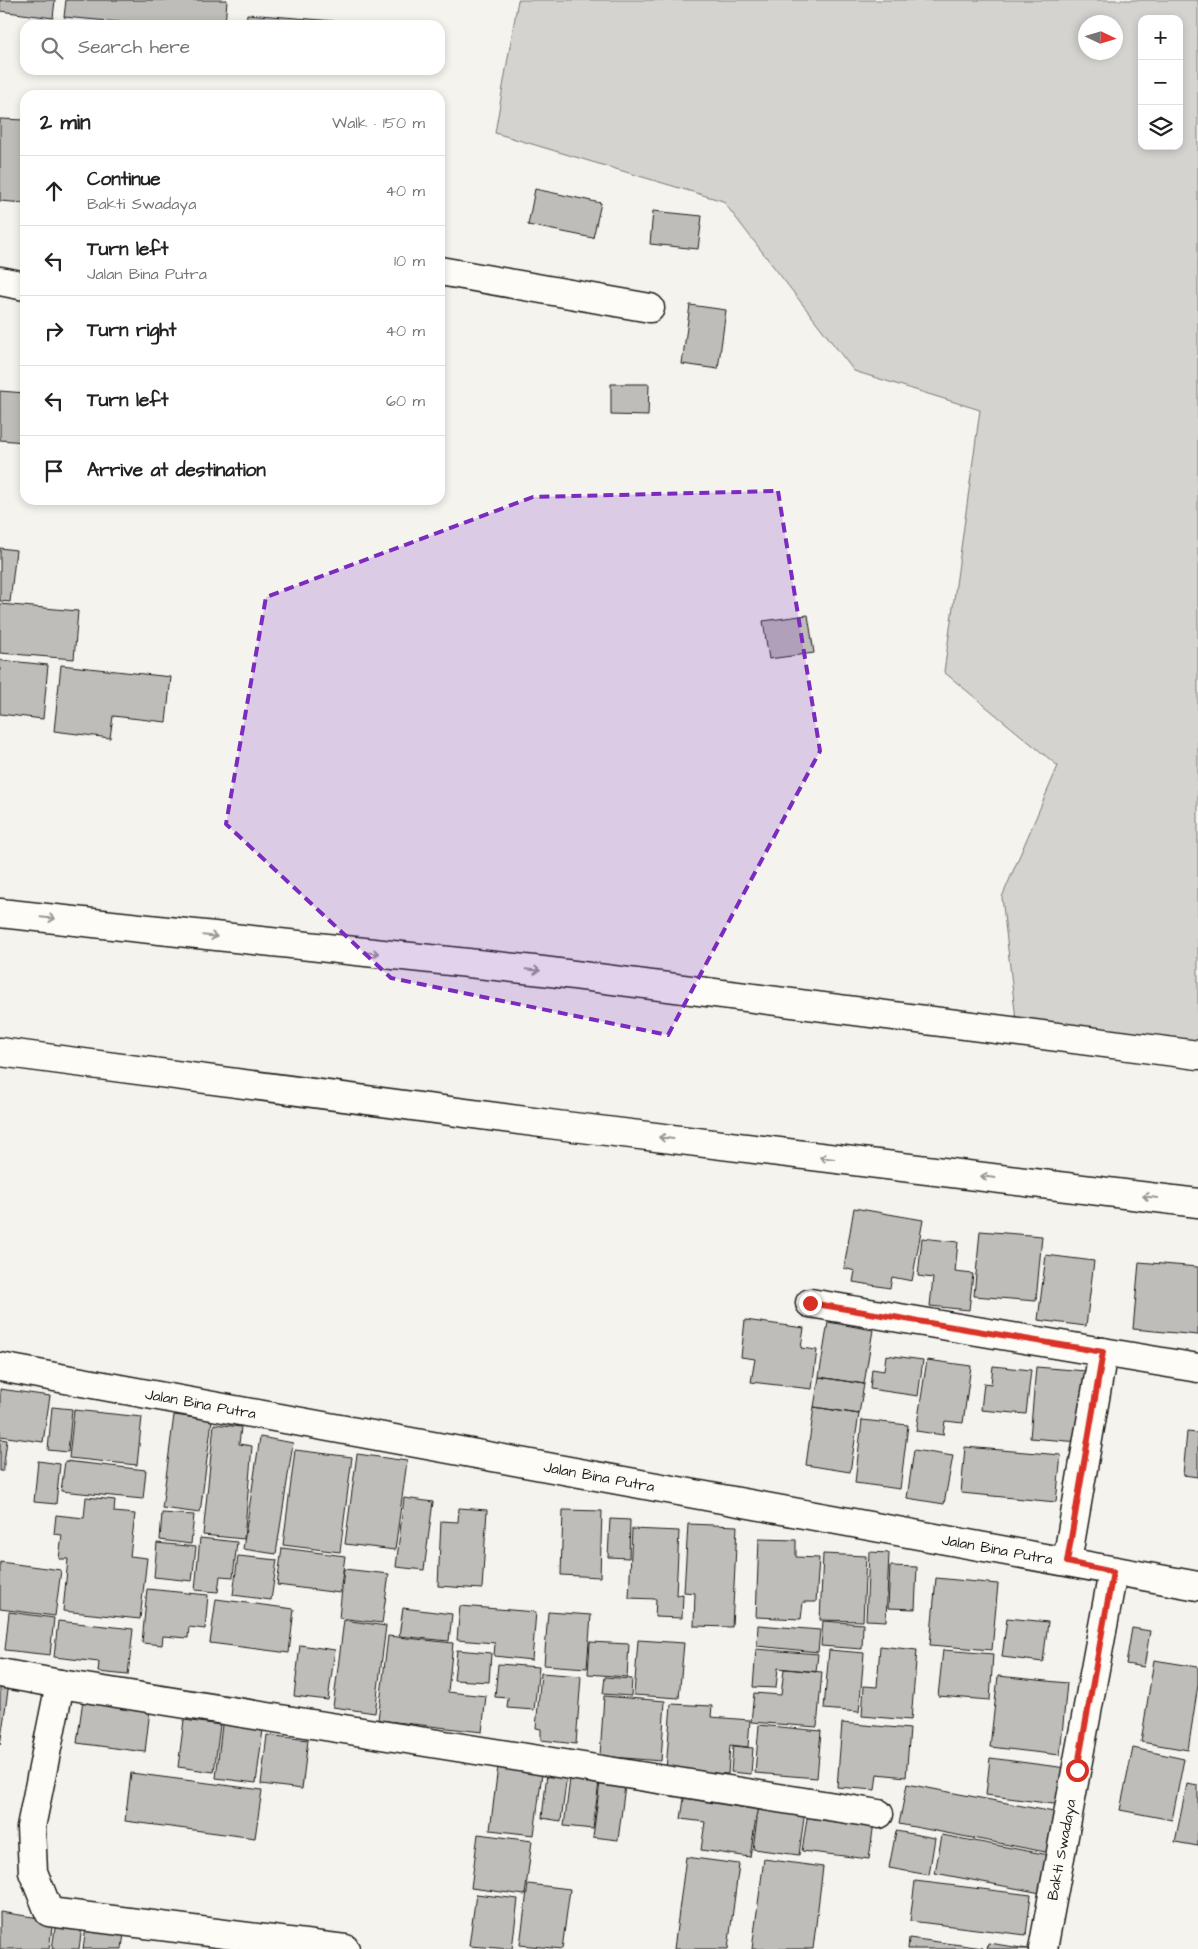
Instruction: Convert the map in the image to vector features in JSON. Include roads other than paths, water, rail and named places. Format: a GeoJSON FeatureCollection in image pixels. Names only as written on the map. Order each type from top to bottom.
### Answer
{"type":"FeatureCollection","features":[{"type":"Feature","properties":{"kind":"street"},"geometry":{"type":"LineString","coordinates":[[445,272],[650,308]]}},
{"type":"Feature","properties":{"kind":"street"},"geometry":{"type":"LineString","coordinates":[[0,281],[20,285]]}},
{"type":"Feature","properties":{"kind":"street"},"geometry":{"type":"LineString","coordinates":[[0,913],[543,971],[1198,1055]]}},
{"type":"Feature","properties":{"kind":"street"},"geometry":{"type":"LineString","coordinates":[[0,1052],[558,1125],[1198,1203]]}},
{"type":"Feature","properties":{"kind":"street"},"geometry":{"type":"LineString","coordinates":[[810,1303],[1198,1368]]}},
{"type":"Feature","properties":{"kind":"street"},"geometry":{"type":"LineString","coordinates":[[1067,1562],[1103,1352]]}},
{"type":"Feature","properties":{"kind":"street","name":"Jalan Bina Putra"},"geometry":{"type":"LineString","coordinates":[[0,1367],[1067,1562],[1113,1572],[1198,1586]]}},
{"type":"Feature","properties":{"kind":"street","name":"Bakti Swadaya"},"geometry":{"type":"LineString","coordinates":[[1043,1949],[1113,1572]]}},
{"type":"Feature","properties":{"kind":"street"},"geometry":{"type":"LineString","coordinates":[[0,1673],[879,1814]]}},
{"type":"Feature","properties":{"kind":"street"},"geometry":{"type":"LineString","coordinates":[[60,1684],[31,1827],[33,1872],[49,1912],[346,1949]]}}]}
